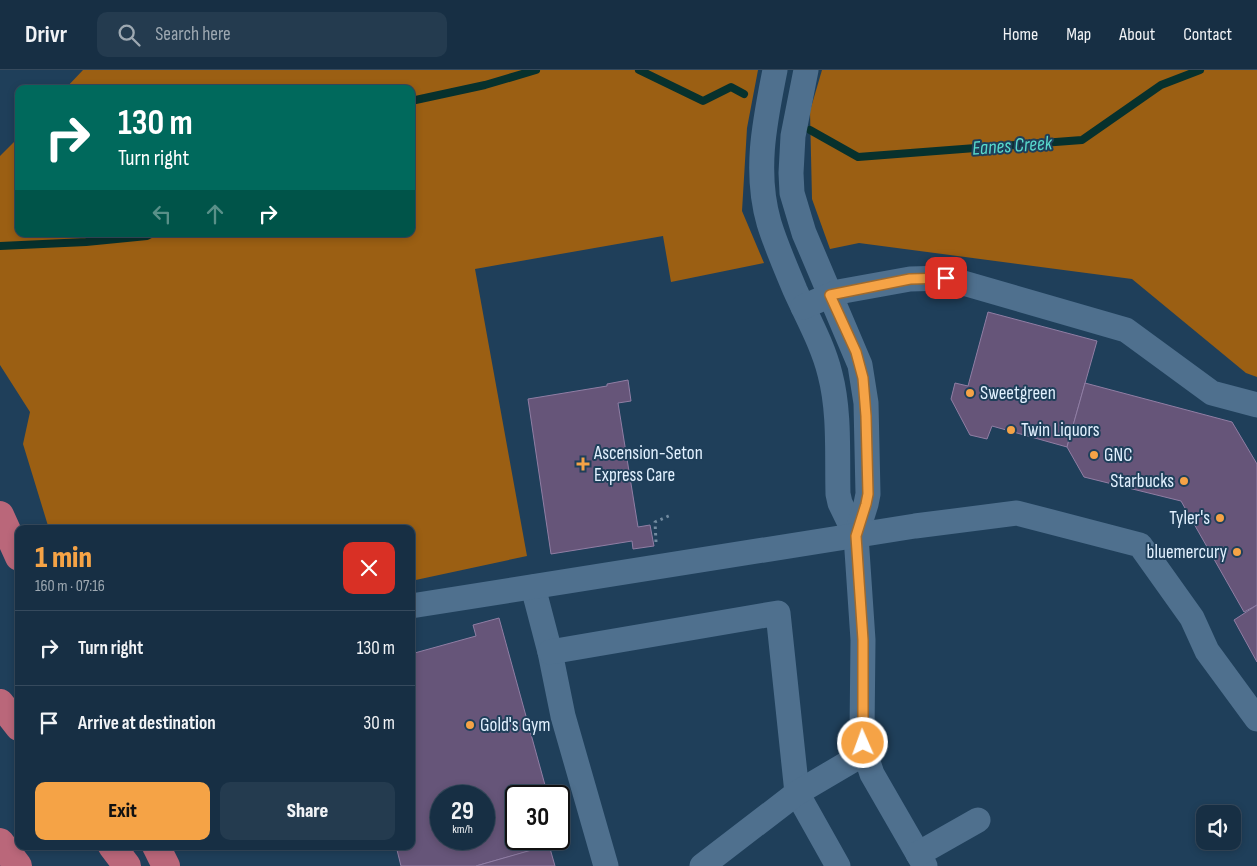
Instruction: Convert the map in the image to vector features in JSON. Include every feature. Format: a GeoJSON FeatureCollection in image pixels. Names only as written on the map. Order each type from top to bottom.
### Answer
{"type":"FeatureCollection","features":[{"type":"Feature","properties":{"kind":"highway"},"geometry":{"type":"LineString","coordinates":[[0,515],[15,548]]}},
{"type":"Feature","properties":{"kind":"highway"},"geometry":{"type":"LineString","coordinates":[[0,703],[15,722]]}},
{"type":"Feature","properties":{"kind":"highway"},"geometry":{"type":"LineString","coordinates":[[0,842],[18,866]]}},
{"type":"Feature","properties":{"kind":"highway"},"geometry":{"type":"LineString","coordinates":[[115,850],[127,866]]}},
{"type":"Feature","properties":{"kind":"highway"},"geometry":{"type":"LineString","coordinates":[[158,850],[167,866]]}},
{"type":"Feature","properties":{"kind":"street"},"geometry":{"type":"LineString","coordinates":[[775,70],[763,134],[761,178],[764,200],[773,235],[830,372],[836,419],[838,494],[840,503],[856,536]]}},
{"type":"Feature","properties":{"kind":"street"},"geometry":{"type":"LineString","coordinates":[[806,70],[793,136],[792,193],[804,233],[856,352],[865,391],[868,494],[856,536],[863,640],[862,728],[865,753],[872,774],[921,860],[978,820]]}},
{"type":"Feature","properties":{"kind":"street"},"geometry":{"type":"LineString","coordinates":[[803,307],[830,295],[910,279],[946,278],[1126,330],[1212,393],[1257,405]]}},
{"type":"Feature","properties":{"kind":"street"},"geometry":{"type":"LineString","coordinates":[[415,605],[916,526],[1017,512],[1140,545],[1192,618],[1207,651],[1257,719]]}},
{"type":"Feature","properties":{"kind":"street"},"geometry":{"type":"LineString","coordinates":[[533,587],[550,652],[563,716],[606,866]]}},
{"type":"Feature","properties":{"kind":"street"},"geometry":{"type":"LineString","coordinates":[[550,652],[778,613],[797,793],[838,866]]}},
{"type":"Feature","properties":{"kind":"street"},"geometry":{"type":"LineString","coordinates":[[702,866],[797,793],[865,753]]}},
{"type":"Feature","properties":{"kind":"street"},"geometry":{"type":"LineString","coordinates":[[163,850],[167,866]]}},
{"type":"Feature","properties":{"kind":"path"},"geometry":{"type":"LineString","coordinates":[[657,548],[655,522],[671,515]]}},
{"type":"Feature","properties":{"kind":"shaded area"},"geometry":{"type":"Polygon","coordinates":[[[83,70],[758,70],[747,128],[742,211],[764,263],[671,282],[663,236],[475,269],[527,556],[415,580],[415,525],[48,525],[23,444],[30,412],[0,365],[0,156],[15,141],[15,237],[415,237],[415,85],[69,85],[83,70]]]}},
{"type":"Feature","properties":{"kind":"shaded area"},"geometry":{"type":"Polygon","coordinates":[[[822,70],[1257,70],[1257,377],[1246,373],[1132,279],[859,243],[830,249],[812,199],[810,111],[822,70]]]}},
{"type":"Feature","properties":{"kind":"building"},"geometry":{"type":"Polygon","coordinates":[[[988,312],[1097,341],[1067,447],[992,426],[987,439],[970,435],[951,399],[955,383],[968,386],[988,312]]]}},
{"type":"Feature","properties":{"kind":"building","name":"Ascension-Seton Express Care"},"geometry":{"type":"Polygon","coordinates":[[[628,380],[631,401],[618,403],[638,527],[650,525],[654,546],[633,549],[632,541],[551,554],[528,399],[607,386],[607,384],[628,380]]]}},
{"type":"Feature","properties":{"kind":"building"},"geometry":{"type":"Polygon","coordinates":[[[1085,383],[1232,422],[1257,464],[1257,605],[1244,612],[1181,501],[1084,477],[1067,447],[1085,383]]]}},
{"type":"Feature","properties":{"kind":"building"},"geometry":{"type":"Polygon","coordinates":[[[1257,605],[1257,662],[1234,620],[1257,605]]]}},
{"type":"Feature","properties":{"kind":"building","name":"Gold's Gym"},"geometry":{"type":"Polygon","coordinates":[[[499,618],[545,785],[505,785],[505,850],[533,850],[476,866],[401,866],[397,850],[415,850],[415,653],[476,636],[473,625],[499,618]]]}},
{"type":"Feature","properties":{"kind":"building"},"geometry":{"type":"Polygon","coordinates":[[[532,850],[550,850],[555,866],[476,866],[532,850]]]}},
{"type":"Feature","properties":{"kind":"waterway","name":"Eanes Creek"},"geometry":{"type":"LineString","coordinates":[[415,100],[485,85],[536,70]]}},
{"type":"Feature","properties":{"kind":"waterway","name":"Eanes Creek"},"geometry":{"type":"LineString","coordinates":[[639,70],[703,101],[731,87],[744,94]]}},
{"type":"Feature","properties":{"kind":"waterway","name":"Eanes Creek"},"geometry":{"type":"LineString","coordinates":[[810,130],[858,157],[1082,140],[1161,85],[1200,70]]}},
{"type":"Feature","properties":{"kind":"waterway","name":"Eanes Creek"},"geometry":{"type":"LineString","coordinates":[[0,246],[86,242],[137,237]]}},
{"type":"Feature","properties":{"kind":"place","name":"Sweetgreen"},"geometry":{"type":"Point","coordinates":[970,393]}},
{"type":"Feature","properties":{"kind":"place","name":"Twin Liquors"},"geometry":{"type":"Point","coordinates":[1011,430]}},
{"type":"Feature","properties":{"kind":"place","name":"GNC"},"geometry":{"type":"Point","coordinates":[1094,455]}},
{"type":"Feature","properties":{"kind":"place","name":"Ascension-Seton Express Care"},"geometry":{"type":"Point","coordinates":[583,464]}},
{"type":"Feature","properties":{"kind":"place","name":"Starbucks"},"geometry":{"type":"Point","coordinates":[1184,481]}},
{"type":"Feature","properties":{"kind":"place","name":"Tyler's"},"geometry":{"type":"Point","coordinates":[1220,518]}},
{"type":"Feature","properties":{"kind":"place","name":"bluemercury"},"geometry":{"type":"Point","coordinates":[1237,552]}},
{"type":"Feature","properties":{"kind":"place","name":"Gold's Gym"},"geometry":{"type":"Point","coordinates":[470,725]}},
{"type":"Feature","properties":{"kind":"route"},"geometry":{"type":"LineString","coordinates":[[863,743],[864,659],[856,536],[868,494],[865,391],[856,352],[830,295],[910,279],[946,278]]}}]}
